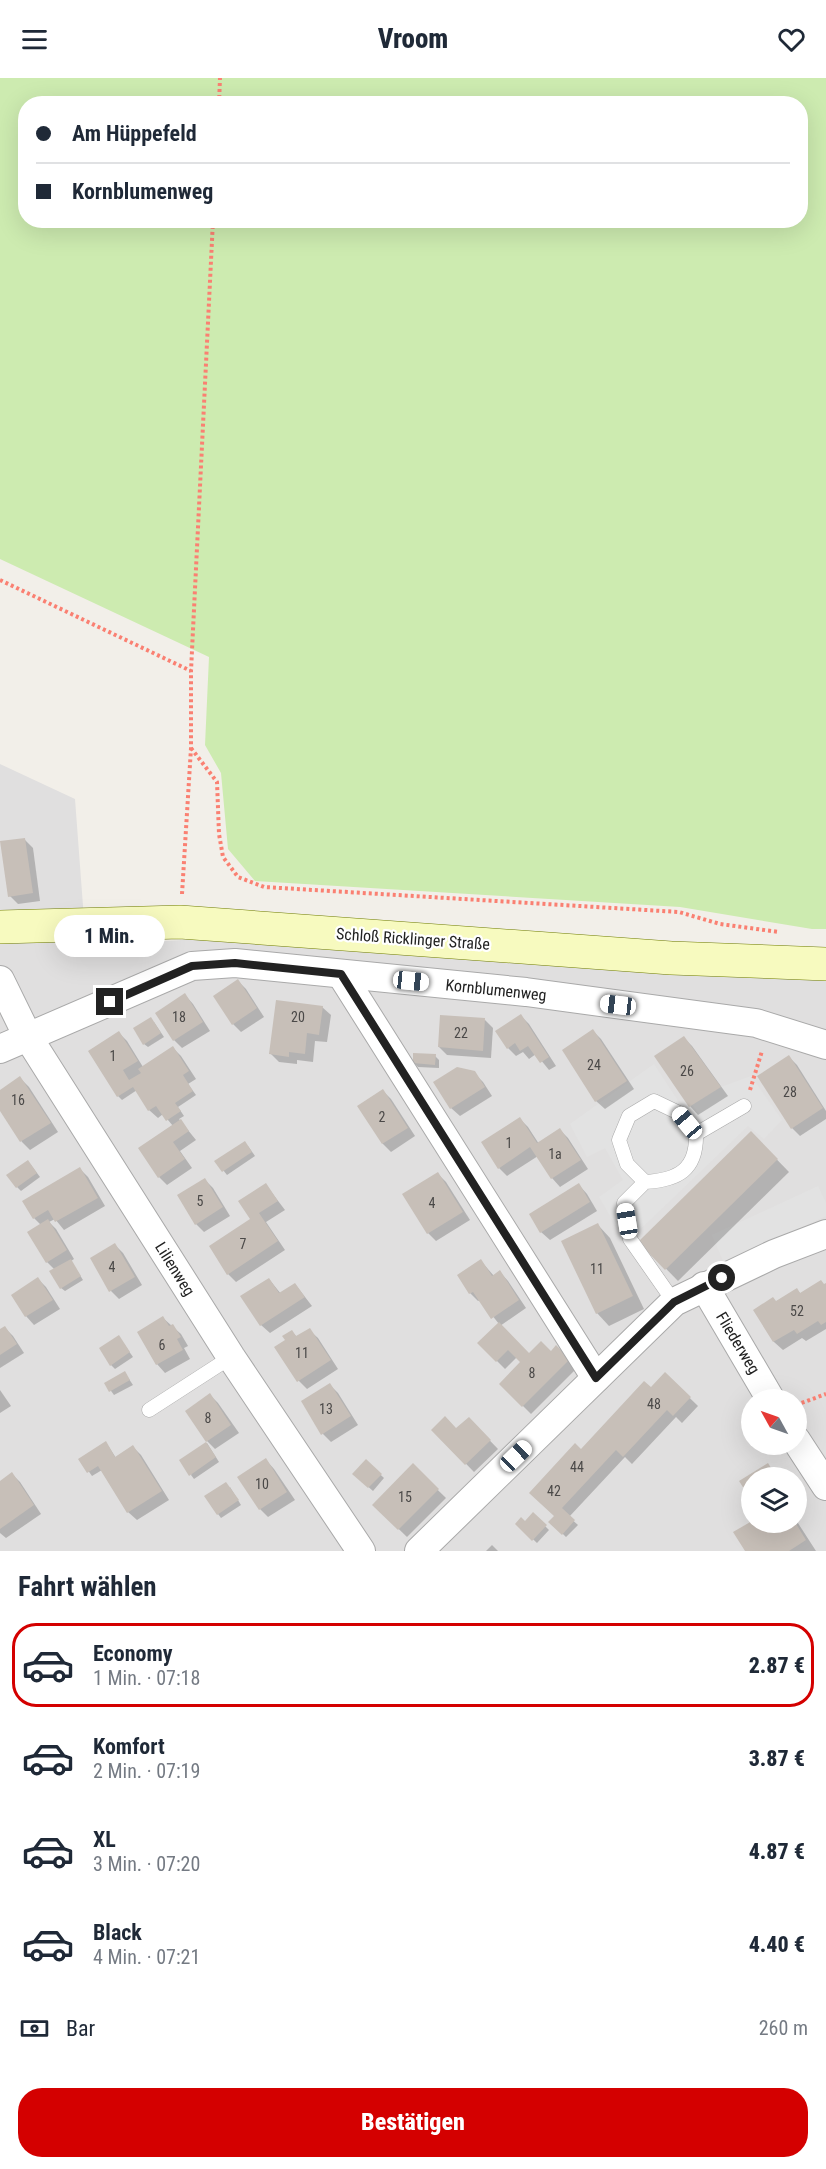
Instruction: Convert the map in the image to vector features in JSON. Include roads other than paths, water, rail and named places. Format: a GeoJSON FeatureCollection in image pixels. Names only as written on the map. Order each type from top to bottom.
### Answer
{"type":"FeatureCollection","features":[{"type":"Feature","properties":{"kind":"street","name":"Schloß Ricklinger Straße"},"geometry":{"type":"LineString","coordinates":[[0,927],[180,922],[671,958],[826,964]]}},
{"type":"Feature","properties":{"kind":"street","name":"Kornblumenweg"},"geometry":{"type":"LineString","coordinates":[[0,1049],[192,966],[235,963],[526,992],[756,1023],[826,1045]]}},
{"type":"Feature","properties":{"kind":"street"},"geometry":{"type":"LineString","coordinates":[[341,974],[596,1378]]}},
{"type":"Feature","properties":{"kind":"street","name":"Lilienweg"},"geometry":{"type":"LineString","coordinates":[[0,980],[28,1037],[231,1357],[361,1551]]}},
{"type":"Feature","properties":{"kind":"street"},"geometry":{"type":"LineString","coordinates":[[419,1551],[674,1302],[774,1254],[826,1234]]}},
{"type":"Feature","properties":{"kind":"street","name":"Fliederweg"},"geometry":{"type":"LineString","coordinates":[[704,1286],[765,1389]]}},
{"type":"Feature","properties":{"kind":"street"},"geometry":{"type":"LineString","coordinates":[[806,1455],[826,1486]]}},
{"type":"Feature","properties":{"kind":"lane"},"geometry":{"type":"LineString","coordinates":[[645,1182],[627,1164],[619,1140],[629,1116],[654,1101],[679,1113],[696,1134],[697,1150],[687,1168],[666,1181],[645,1182],[624,1203],[630,1239],[674,1302]]}},
{"type":"Feature","properties":{"kind":"lane"},"geometry":{"type":"LineString","coordinates":[[696,1134],[744,1106]]}},
{"type":"Feature","properties":{"kind":"lane"},"geometry":{"type":"LineString","coordinates":[[149,1410],[231,1357]]}}]}
